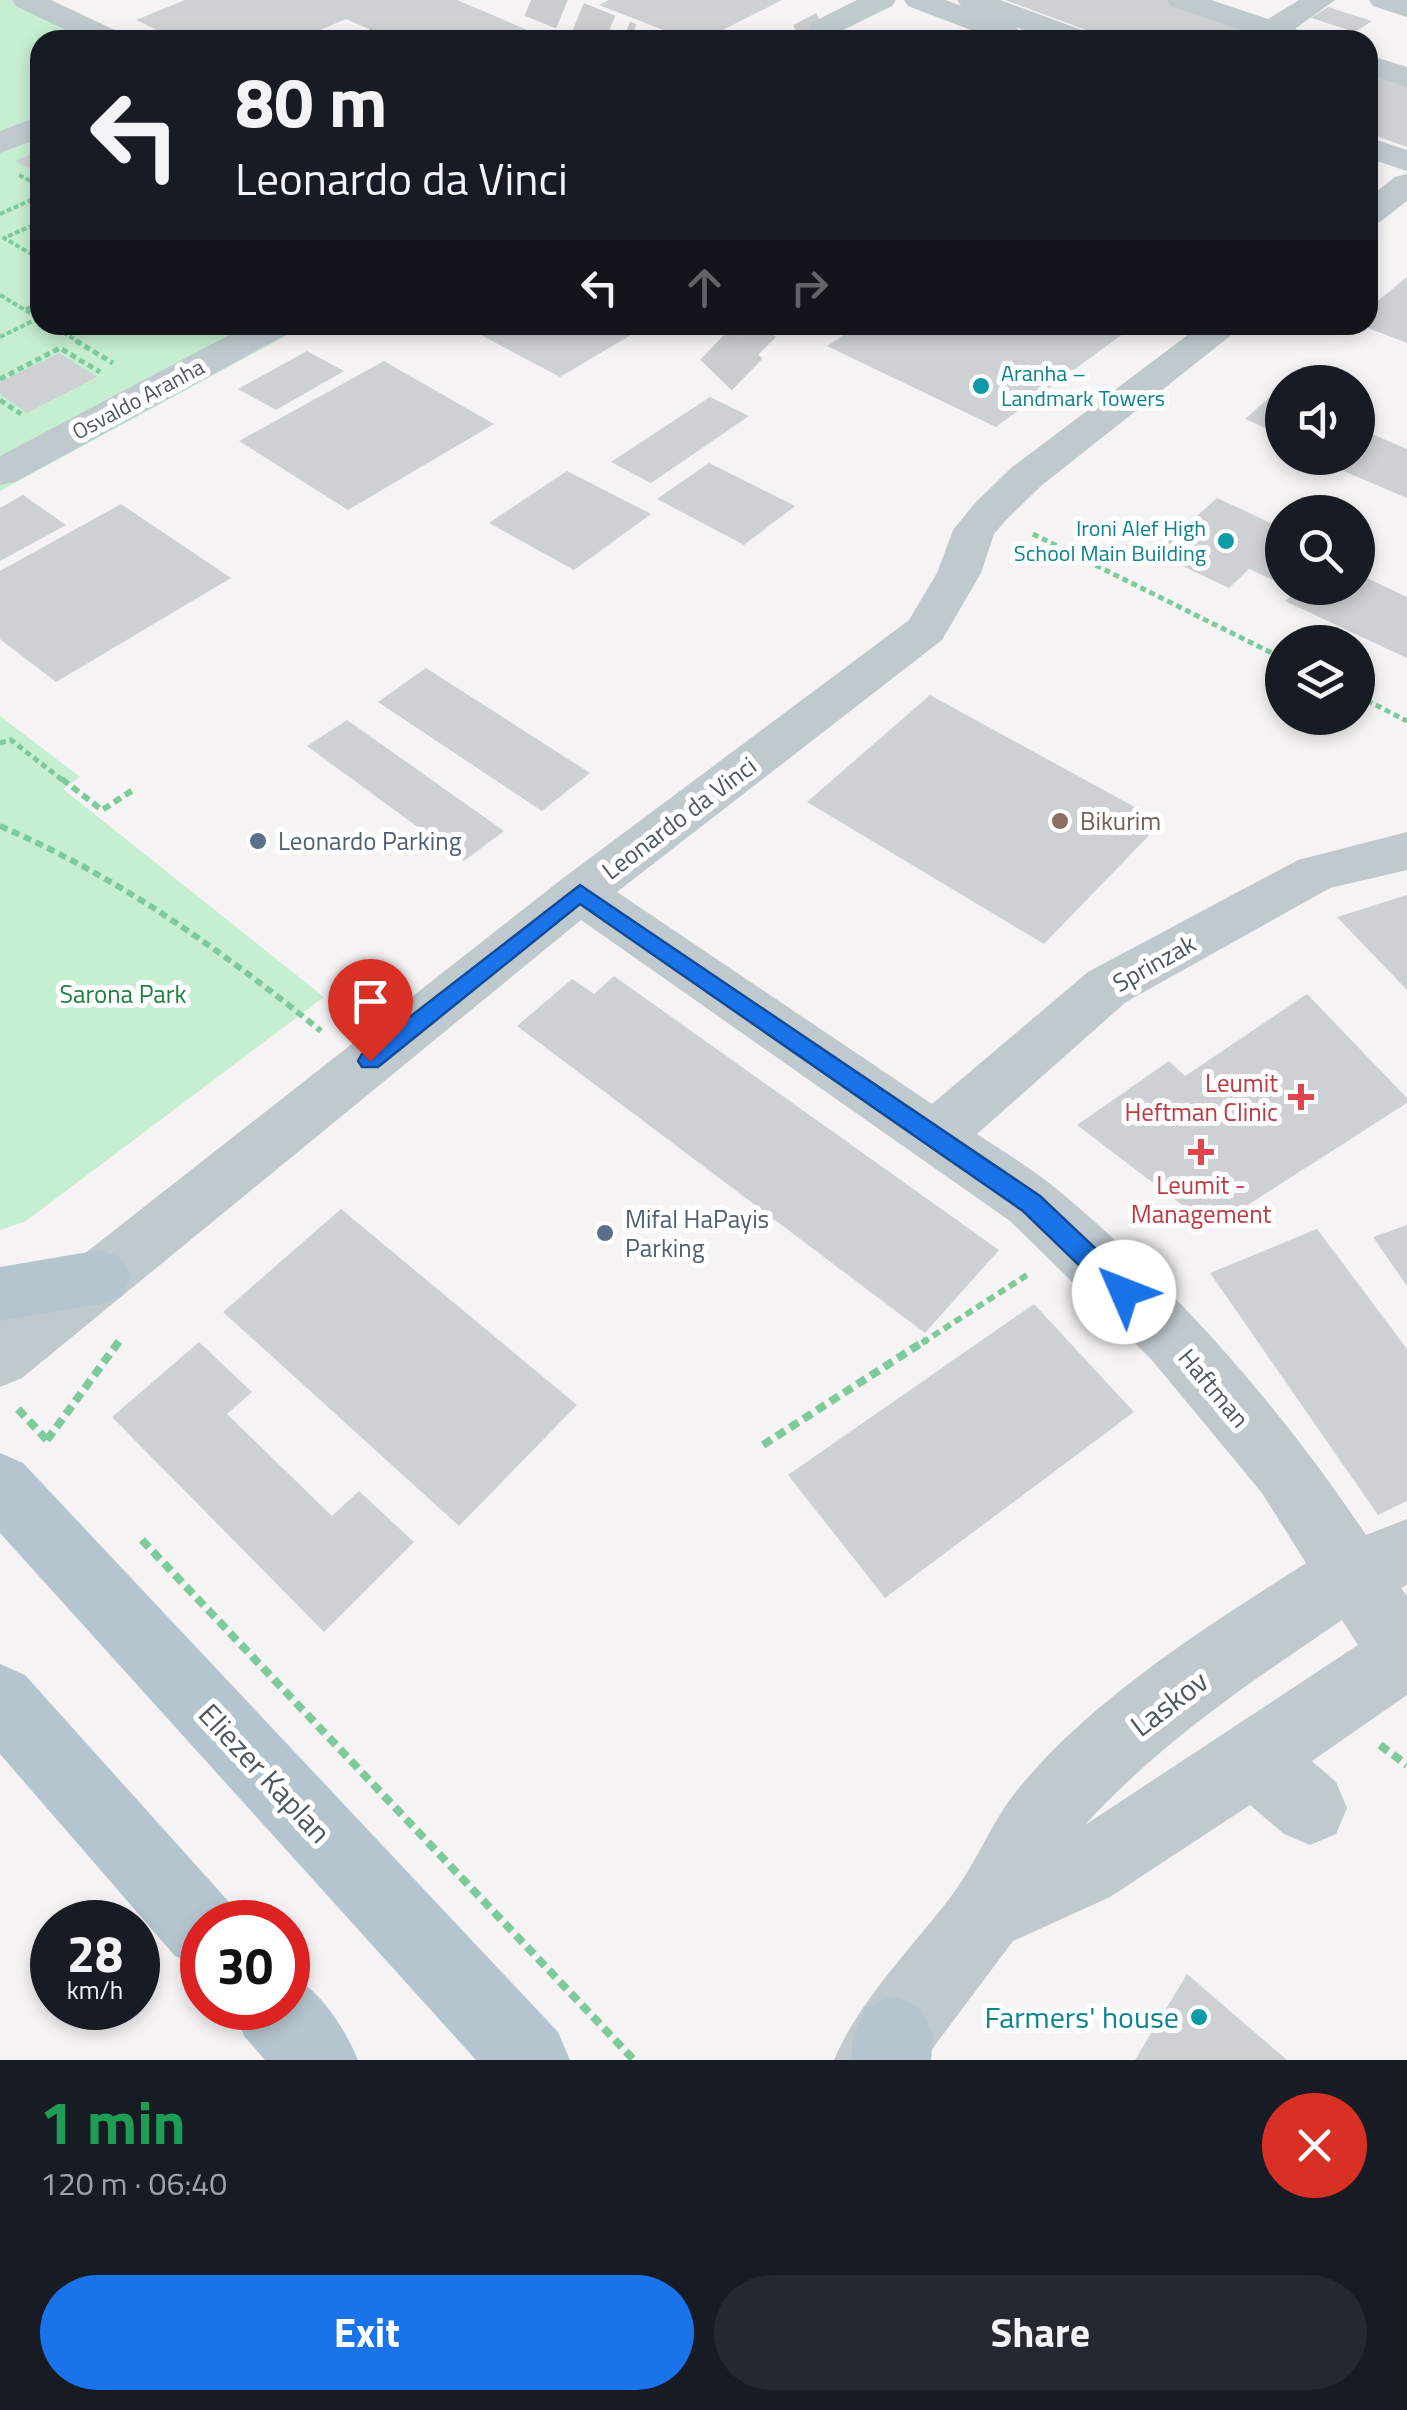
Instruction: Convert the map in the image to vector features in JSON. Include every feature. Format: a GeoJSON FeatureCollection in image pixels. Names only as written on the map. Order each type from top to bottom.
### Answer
{"type":"FeatureCollection","features":[{"type":"Feature","properties":{"kind":"main road"},"geometry":{"type":"LineString","coordinates":[[0,1294],[100,1277]]}},
{"type":"Feature","properties":{"kind":"main road","name":"Eliezer Kaplan"},"geometry":{"type":"LineString","coordinates":[[30,1470],[530,2060]]}},
{"type":"Feature","properties":{"kind":"main road"},"geometry":{"type":"LineString","coordinates":[[0,1700],[180,1904]]}},
{"type":"Feature","properties":{"kind":"main road"},"geometry":{"type":"LineString","coordinates":[[291,2030],[318,2060]]}},
{"type":"Feature","properties":{"kind":"street"},"geometry":{"type":"LineString","coordinates":[[27,0],[89,30]]}},
{"type":"Feature","properties":{"kind":"street"},"geometry":{"type":"LineString","coordinates":[[824,28],[881,0]]}},
{"type":"Feature","properties":{"kind":"street"},"geometry":{"type":"LineString","coordinates":[[919,0],[998,30]]}},
{"type":"Feature","properties":{"kind":"street"},"geometry":{"type":"LineString","coordinates":[[972,0],[1052,30]]}},
{"type":"Feature","properties":{"kind":"street"},"geometry":{"type":"LineString","coordinates":[[1182,0],[1257,30]]}},
{"type":"Feature","properties":{"kind":"street"},"geometry":{"type":"LineString","coordinates":[[1284,30],[1320,0]]}},
{"type":"Feature","properties":{"kind":"street"},"geometry":{"type":"LineString","coordinates":[[1384,0],[1407,8]]}},
{"type":"Feature","properties":{"kind":"street"},"geometry":{"type":"LineString","coordinates":[[1378,68],[1407,78]]}},
{"type":"Feature","properties":{"kind":"street"},"geometry":{"type":"LineString","coordinates":[[0,143],[30,130]]}},
{"type":"Feature","properties":{"kind":"street"},"geometry":{"type":"LineString","coordinates":[[1378,151],[1407,161]]}},
{"type":"Feature","properties":{"kind":"street"},"geometry":{"type":"LineString","coordinates":[[1378,171],[1407,183],[1378,208]]}},
{"type":"Feature","properties":{"kind":"street","name":"Osvaldo Aranha"},"geometry":{"type":"LineString","coordinates":[[6,463],[257,335]]}},
{"type":"Feature","properties":{"kind":"street","name":"Leonardo da Vinci"},"geometry":{"type":"LineString","coordinates":[[6,1380],[100,1277],[580,893],[926,630],[959,574],[974,530],[990,512],[1026,477],[1212,335]]}},
{"type":"Feature","properties":{"kind":"street","name":"Sprinzak"},"geometry":{"type":"LineString","coordinates":[[936,1136],[1108,987],[1316,873],[1407,851]]}},
{"type":"Feature","properties":{"kind":"street","name":"Haftman"},"geometry":{"type":"LineString","coordinates":[[580,893],[1031,1203],[1174,1340],[1285,1470],[1379,1563],[1406,1654]]}},
{"type":"Feature","properties":{"kind":"street","name":"Laskov"},"geometry":{"type":"LineString","coordinates":[[886,2052],[986,1914],[1042,1818],[1092,1763],[1152,1712],[1379,1563]]}},
{"type":"Feature","properties":{"kind":"street","name":"Laskov"},"geometry":{"type":"LineString","coordinates":[[986,1914],[1084,1870],[1406,1654]]}},
{"type":"Feature","properties":{"kind":"street"},"geometry":{"type":"LineString","coordinates":[[1253,1759],[1310,1808]]}},
{"type":"Feature","properties":{"kind":"path"},"geometry":{"type":"LineString","coordinates":[[0,214],[30,200]]}},
{"type":"Feature","properties":{"kind":"path"},"geometry":{"type":"LineString","coordinates":[[30,226],[4,238],[30,253]]}},
{"type":"Feature","properties":{"kind":"path"},"geometry":{"type":"LineString","coordinates":[[0,295],[30,313]]}},
{"type":"Feature","properties":{"kind":"path"},"geometry":{"type":"LineString","coordinates":[[25,310],[30,308]]}},
{"type":"Feature","properties":{"kind":"path"},"geometry":{"type":"LineString","coordinates":[[0,337],[30,323]]}},
{"type":"Feature","properties":{"kind":"path"},"geometry":{"type":"LineString","coordinates":[[67,335],[157,389]]}},
{"type":"Feature","properties":{"kind":"path"},"geometry":{"type":"LineString","coordinates":[[0,379],[60,348],[108,376]]}},
{"type":"Feature","properties":{"kind":"path"},"geometry":{"type":"LineString","coordinates":[[84,362],[99,354]]}},
{"type":"Feature","properties":{"kind":"path"},"geometry":{"type":"LineString","coordinates":[[990,512],[1265,650]]}},
{"type":"Feature","properties":{"kind":"path"},"geometry":{"type":"LineString","coordinates":[[1375,705],[1407,721]]}},
{"type":"Feature","properties":{"kind":"path"},"geometry":{"type":"LineString","coordinates":[[0,743],[11,740],[102,810],[136,788]]}},
{"type":"Feature","properties":{"kind":"path"},"geometry":{"type":"LineString","coordinates":[[0,826],[82,862],[245,969],[321,1031]]}},
{"type":"Feature","properties":{"kind":"path"},"geometry":{"type":"LineString","coordinates":[[763,1445],[1075,1244]]}},
{"type":"Feature","properties":{"kind":"path"},"geometry":{"type":"LineString","coordinates":[[6,1380],[30,1470]]}},
{"type":"Feature","properties":{"kind":"path"},"geometry":{"type":"LineString","coordinates":[[129,1526],[634,2060]]}},
{"type":"Feature","properties":{"kind":"green space"},"geometry":{"type":"Polygon","coordinates":[[[0,0],[34,0],[95,30],[30,30],[30,335],[288,335],[0,491],[0,0]]]}},
{"type":"Feature","properties":{"kind":"green space","name":"Sarona Park"},"geometry":{"type":"Polygon","coordinates":[[[0,716],[80,777],[63,789],[324,997],[26,1221],[0,1230],[0,716]]]}},
{"type":"Feature","properties":{"kind":"building"},"geometry":{"type":"Polygon","coordinates":[[[185,0],[457,0],[528,30],[371,30],[346,19],[320,30],[157,30],[136,20],[185,0]]]}},
{"type":"Feature","properties":{"kind":"building"},"geometry":{"type":"Polygon","coordinates":[[[609,0],[782,0],[723,30],[663,30],[599,5],[609,0]]]}},
{"type":"Feature","properties":{"kind":"building"},"geometry":{"type":"Polygon","coordinates":[[[1005,0],[1169,0],[1253,30],[1086,30],[1005,0]]]}},
{"type":"Feature","properties":{"kind":"building"},"geometry":{"type":"Polygon","coordinates":[[[1328,7],[1372,21],[1358,30],[1349,30],[1311,18],[1328,7]]]}},
{"type":"Feature","properties":{"kind":"building"},"geometry":{"type":"Polygon","coordinates":[[[1378,74],[1407,84],[1407,147],[1378,137],[1378,74]]]}},
{"type":"Feature","properties":{"kind":"building"},"geometry":{"type":"Polygon","coordinates":[[[30,154],[30,169],[15,161],[30,154]]]}},
{"type":"Feature","properties":{"kind":"building"},"geometry":{"type":"Polygon","coordinates":[[[1407,277],[1407,343],[1378,332],[1378,301],[1407,277]]]}},
{"type":"Feature","properties":{"kind":"building"},"geometry":{"type":"Polygon","coordinates":[[[481,335],[631,335],[560,377],[481,335]]]}},
{"type":"Feature","properties":{"kind":"building","name":"Aranha – Landmark Towers"},"geometry":{"type":"Polygon","coordinates":[[[844,335],[1121,335],[996,427],[827,346],[844,335]]]}},
{"type":"Feature","properties":{"kind":"building"},"geometry":{"type":"Polygon","coordinates":[[[307,351],[344,371],[276,410],[238,389],[307,351]]]}},
{"type":"Feature","properties":{"kind":"building"},"geometry":{"type":"Polygon","coordinates":[[[59,353],[97,377],[27,413],[0,394],[0,382],[59,353]]]}},
{"type":"Feature","properties":{"kind":"building"},"geometry":{"type":"Polygon","coordinates":[[[384,361],[494,424],[348,510],[239,441],[384,361]]]}},
{"type":"Feature","properties":{"kind":"building"},"geometry":{"type":"Polygon","coordinates":[[[710,397],[749,416],[651,483],[611,462],[710,397]]]}},
{"type":"Feature","properties":{"kind":"building"},"geometry":{"type":"Polygon","coordinates":[[[1265,401],[1265,428],[1245,419],[1265,401]]]}},
{"type":"Feature","properties":{"kind":"building"},"geometry":{"type":"Polygon","coordinates":[[[1375,435],[1407,449],[1407,498],[1353,475],[1375,475],[1375,435]]]}},
{"type":"Feature","properties":{"kind":"building"},"geometry":{"type":"Polygon","coordinates":[[[709,463],[795,506],[744,545],[657,499],[709,463]]]}},
{"type":"Feature","properties":{"kind":"building"},"geometry":{"type":"Polygon","coordinates":[[[567,471],[651,514],[574,570],[489,523],[567,471]]]}},
{"type":"Feature","properties":{"kind":"building"},"geometry":{"type":"Polygon","coordinates":[[[23,495],[66,525],[0,561],[0,508],[23,495]]]}},
{"type":"Feature","properties":{"kind":"building","name":"Ironi Alef High School Main Building"},"geometry":{"type":"Polygon","coordinates":[[[1217,498],[1265,520],[1265,576],[1249,569],[1229,588],[1155,553],[1217,498]]]}},
{"type":"Feature","properties":{"kind":"building"},"geometry":{"type":"Polygon","coordinates":[[[121,504],[231,578],[56,682],[0,639],[0,571],[121,504]]]}},
{"type":"Feature","properties":{"kind":"building"},"geometry":{"type":"Polygon","coordinates":[[[1375,582],[1407,597],[1407,658],[1375,643],[1375,625],[1336,625],[1294,605],[1375,605],[1375,582]]]}},
{"type":"Feature","properties":{"kind":"building"},"geometry":{"type":"Polygon","coordinates":[[[426,668],[590,773],[542,811],[378,702],[426,668]]]}},
{"type":"Feature","properties":{"kind":"building"},"geometry":{"type":"Polygon","coordinates":[[[930,695],[1162,822],[1044,944],[807,802],[930,695]]]}},
{"type":"Feature","properties":{"kind":"building"},"geometry":{"type":"Polygon","coordinates":[[[347,720],[504,831],[464,861],[307,746],[347,720]]]}},
{"type":"Feature","properties":{"kind":"building"},"geometry":{"type":"Polygon","coordinates":[[[1407,895],[1407,990],[1337,917],[1407,895]]]}},
{"type":"Feature","properties":{"kind":"building"},"geometry":{"type":"Polygon","coordinates":[[[614,976],[999,1250],[925,1333],[517,1026],[572,979],[594,994],[614,976]]]}},
{"type":"Feature","properties":{"kind":"building"},"geometry":{"type":"Polygon","coordinates":[[[1307,994],[1407,1098],[1407,1103],[1212,1228],[1077,1125],[1169,1061],[1185,1076],[1307,994]]]}},
{"type":"Feature","properties":{"kind":"building"},"geometry":{"type":"Polygon","coordinates":[[[341,1209],[577,1405],[459,1526],[223,1312],[341,1209]]]}},
{"type":"Feature","properties":{"kind":"building"},"geometry":{"type":"Polygon","coordinates":[[[1407,1225],[1407,1286],[1373,1237],[1407,1225]]]}},
{"type":"Feature","properties":{"kind":"building"},"geometry":{"type":"Polygon","coordinates":[[[1317,1229],[1407,1349],[1407,1501],[1378,1515],[1210,1273],[1317,1229]]]}},
{"type":"Feature","properties":{"kind":"building"},"geometry":{"type":"Polygon","coordinates":[[[1034,1304],[1134,1412],[885,1598],[788,1475],[1034,1304]]]}},
{"type":"Feature","properties":{"kind":"building"},"geometry":{"type":"Polygon","coordinates":[[[199,1342],[252,1392],[227,1414],[332,1516],[359,1491],[414,1542],[324,1632],[112,1417],[199,1342]]]}},
{"type":"Feature","properties":{"kind":"building","name":"Farmers' house"},"geometry":{"type":"Polygon","coordinates":[[[1187,1974],[1287,2060],[1135,2060],[1187,1974]]]}},
{"type":"Feature","properties":{"kind":"tunnel"},"geometry":{"type":"LineString","coordinates":[[531,0],[605,30]]}},
{"type":"Feature","properties":{"kind":"tunnel"},"geometry":{"type":"LineString","coordinates":[[820,30],[824,28]]}},
{"type":"Feature","properties":{"kind":"tunnel"},"geometry":{"type":"LineString","coordinates":[[746,343],[754,335]]}},
{"type":"Feature","properties":{"kind":"tunnel"},"geometry":{"type":"LineString","coordinates":[[716,375],[749,341]]}},
{"type":"Feature","properties":{"kind":"place","name":"Aranha – Landmark Towers"},"geometry":{"type":"Point","coordinates":[981,386]}},
{"type":"Feature","properties":{"kind":"place","name":"Ironi Alef High School Main Building"},"geometry":{"type":"Point","coordinates":[1226,541]}},
{"type":"Feature","properties":{"kind":"place","name":"Bikurim"},"geometry":{"type":"Point","coordinates":[1060,821]}},
{"type":"Feature","properties":{"kind":"place","name":"Leonardo Parking"},"geometry":{"type":"Point","coordinates":[258,841]}},
{"type":"Feature","properties":{"kind":"place","name":"Leumit Heftman Clinic"},"geometry":{"type":"Point","coordinates":[1301,1097]}},
{"type":"Feature","properties":{"kind":"place","name":"Leumit - Management"},"geometry":{"type":"Point","coordinates":[1201,1152]}},
{"type":"Feature","properties":{"kind":"place","name":"Mifal HaPayis Parking"},"geometry":{"type":"Point","coordinates":[605,1233]}},
{"type":"Feature","properties":{"kind":"place","name":"Farmers' house"},"geometry":{"type":"Point","coordinates":[1199,2017]}},
{"type":"Feature","properties":{"kind":"route"},"geometry":{"type":"LineString","coordinates":[[370,1061],[580,893],[1031,1203],[1124,1292]]}}]}
